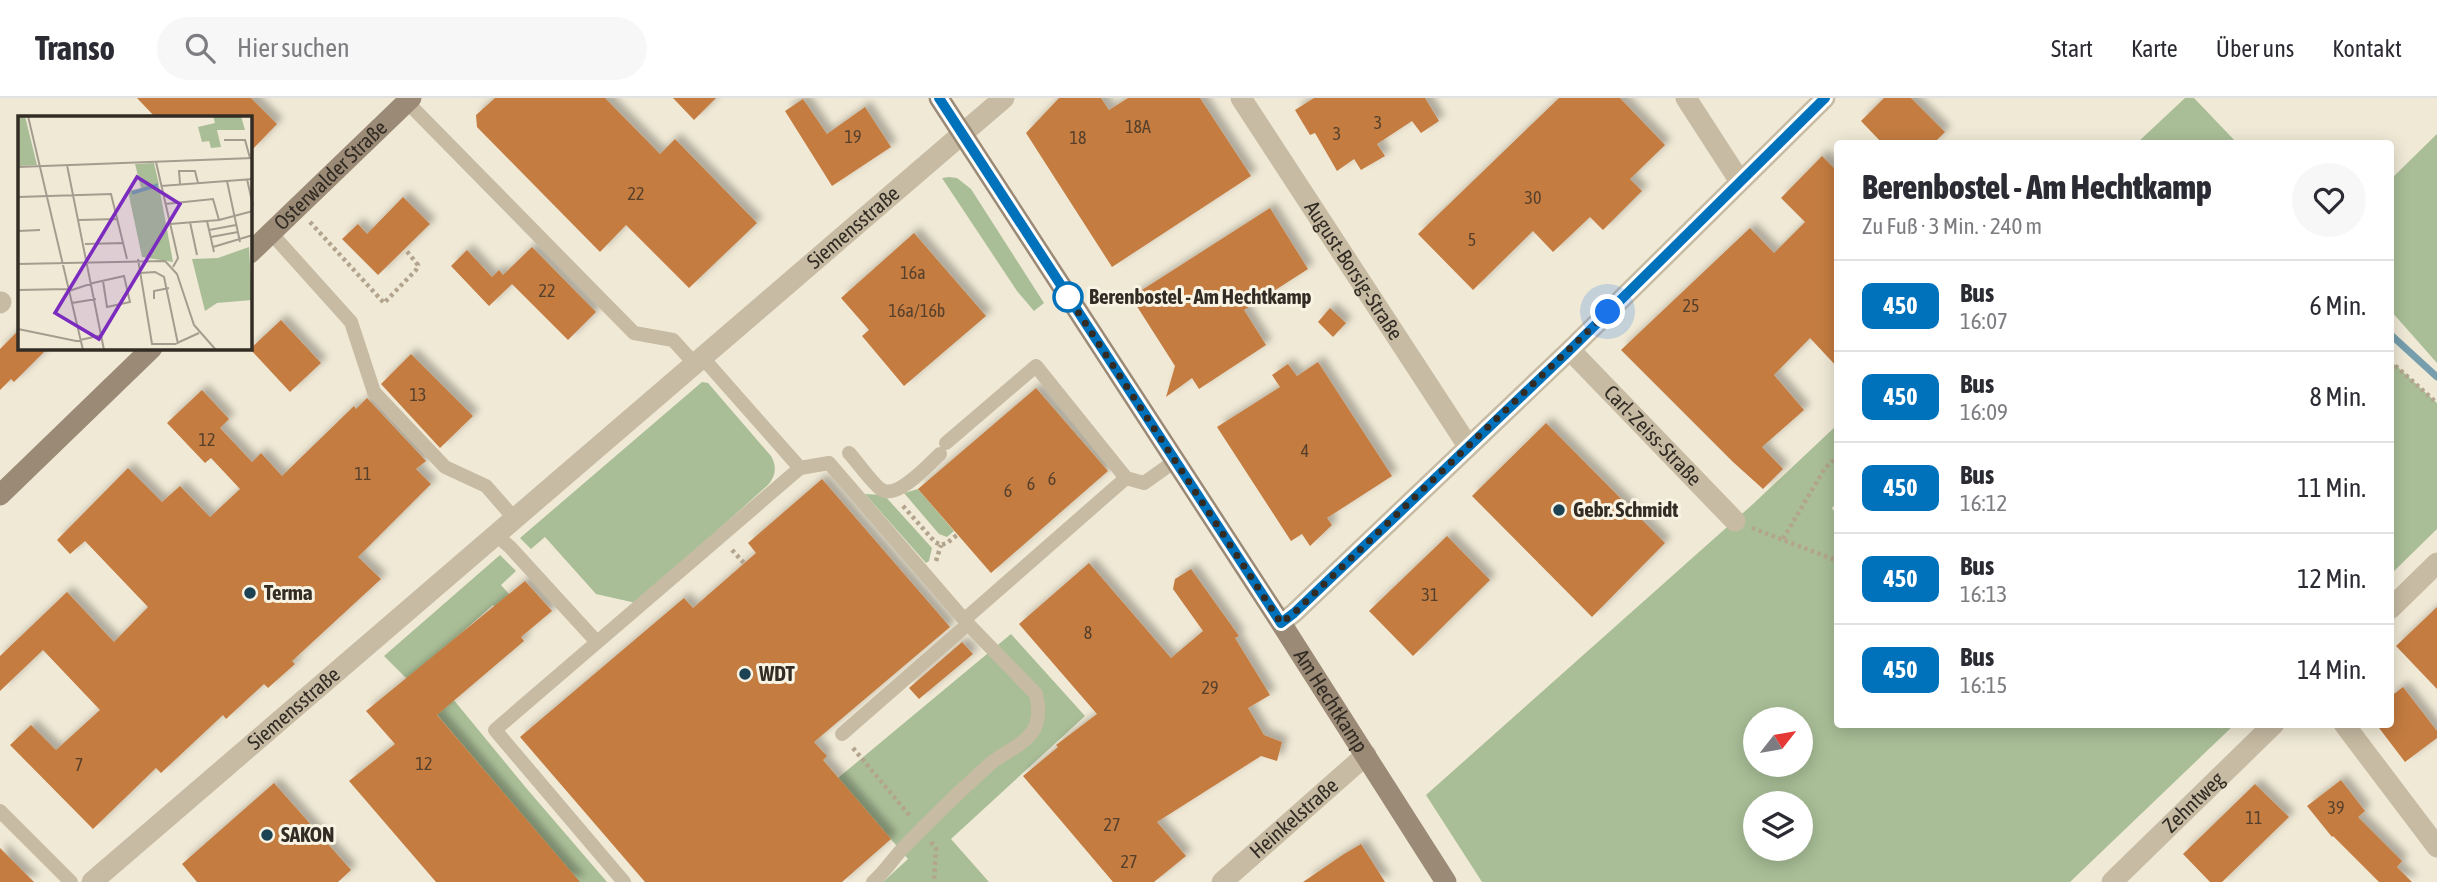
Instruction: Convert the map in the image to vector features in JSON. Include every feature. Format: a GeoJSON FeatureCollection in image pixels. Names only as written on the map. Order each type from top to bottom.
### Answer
{"type":"FeatureCollection","features":[{"type":"Feature","properties":{"kind":"street","name":"Am Hechtkamp"},"geometry":{"type":"LineString","coordinates":[[939,98],[1446,882]]}},
{"type":"Feature","properties":{"kind":"street","name":"Siemensstraße"},"geometry":{"type":"LineString","coordinates":[[92,882],[503,540],[514,518],[1004,98]]}},
{"type":"Feature","properties":{"kind":"street","name":"August-Borsig-Straße"},"geometry":{"type":"LineString","coordinates":[[1241,98],[1468,446]]}},
{"type":"Feature","properties":{"kind":"street"},"geometry":{"type":"LineString","coordinates":[[1686,98],[1739,180]]}},
{"type":"Feature","properties":{"kind":"street"},"geometry":{"type":"LineString","coordinates":[[1281,623],[1570,350],[1739,180],[1825,98]]}},
{"type":"Feature","properties":{"kind":"street","name":"Osterwalder Straße"},"geometry":{"type":"LineString","coordinates":[[252,251],[409,100]]}},
{"type":"Feature","properties":{"kind":"street"},"geometry":{"type":"LineString","coordinates":[[0,495],[150,350]]}},
{"type":"Feature","properties":{"kind":"street","name":"Carl-Zeiss-Straße"},"geometry":{"type":"LineString","coordinates":[[1570,350],[1735,521]]}},
{"type":"Feature","properties":{"kind":"street"},"geometry":{"type":"LineString","coordinates":[[2394,605],[2437,563]]}},
{"type":"Feature","properties":{"kind":"street","name":"Zehntweg"},"geometry":{"type":"LineString","coordinates":[[2112,882],[2270,728]]}},
{"type":"Feature","properties":{"kind":"street"},"geometry":{"type":"LineString","coordinates":[[2347,728],[2437,847]]}},
{"type":"Feature","properties":{"kind":"street","name":"Heinkelstraße"},"geometry":{"type":"LineString","coordinates":[[1222,882],[1366,755]]}},
{"type":"Feature","properties":{"kind":"lane"},"geometry":{"type":"LineString","coordinates":[[409,100],[634,334],[673,340],[698,360],[800,468]]}},
{"type":"Feature","properties":{"kind":"lane"},"geometry":{"type":"LineString","coordinates":[[271,233],[351,322],[374,393],[444,467],[486,486],[514,518]]}},
{"type":"Feature","properties":{"kind":"lane"},"geometry":{"type":"LineString","coordinates":[[849,453],[882,490],[891,492],[901,488],[1036,366],[1126,478],[1144,482],[1175,461]]}},
{"type":"Feature","properties":{"kind":"lane"},"geometry":{"type":"LineString","coordinates":[[624,882],[495,730],[800,468],[830,463],[966,622],[1036,694],[1039,706],[1038,719],[1032,733],[994,761],[921,829],[894,857],[887,870],[873,882]]}},
{"type":"Feature","properties":{"kind":"lane"},"geometry":{"type":"LineString","coordinates":[[842,734],[1126,478]]}},
{"type":"Feature","properties":{"kind":"lane"},"geometry":{"type":"LineString","coordinates":[[503,540],[596,641]]}},
{"type":"Feature","properties":{"kind":"lane"},"geometry":{"type":"LineString","coordinates":[[0,811],[71,882]]}},
{"type":"Feature","properties":{"kind":"path"},"geometry":{"type":"LineString","coordinates":[[309,221],[384,303],[418,265],[405,249]]}},
{"type":"Feature","properties":{"kind":"path"},"geometry":{"type":"LineString","coordinates":[[2394,365],[2437,403]]}},
{"type":"Feature","properties":{"kind":"path"},"geometry":{"type":"LineString","coordinates":[[1783,539],[1825,468],[1834,460]]}},
{"type":"Feature","properties":{"kind":"path"},"geometry":{"type":"LineString","coordinates":[[891,492],[935,542],[941,545],[957,535]]}},
{"type":"Feature","properties":{"kind":"path"},"geometry":{"type":"LineString","coordinates":[[1735,521],[1834,559]]}},
{"type":"Feature","properties":{"kind":"path"},"geometry":{"type":"LineString","coordinates":[[842,734],[936,849],[934,882]]}},
{"type":"Feature","properties":{"kind":"green space"},"geometry":{"type":"Polygon","coordinates":[[[2185,98],[2194,98],[2234,140],[2140,140],[2185,98]]]}},
{"type":"Feature","properties":{"kind":"green space"},"geometry":{"type":"Polygon","coordinates":[[[2437,134],[2437,363],[2394,314],[2394,176],[2437,134]]]}},
{"type":"Feature","properties":{"kind":"green space"},"geometry":{"type":"Polygon","coordinates":[[[942,178],[957,178],[971,189],[1044,303],[1034,311],[1017,291],[942,178]]]}},
{"type":"Feature","properties":{"kind":"green space"},"geometry":{"type":"Polygon","coordinates":[[[2394,364],[2437,403],[2437,529],[2394,571],[2394,364]]]}},
{"type":"Feature","properties":{"kind":"green space"},"geometry":{"type":"Polygon","coordinates":[[[702,382],[708,383],[771,456],[774,475],[768,485],[636,603],[596,594],[545,537],[531,549],[520,538],[702,382]]]}},
{"type":"Feature","properties":{"kind":"green space"},"geometry":{"type":"Polygon","coordinates":[[[1834,428],[1834,728],[2231,728],[2070,882],[1482,882],[1426,795],[1753,504],[1834,428]]]}},
{"type":"Feature","properties":{"kind":"green space"},"geometry":{"type":"Polygon","coordinates":[[[918,489],[954,531],[947,537],[939,534],[904,493],[918,489]]]}},
{"type":"Feature","properties":{"kind":"green space"},"geometry":{"type":"Polygon","coordinates":[[[865,494],[884,495],[932,548],[929,561],[926,563],[865,494]]]}},
{"type":"Feature","properties":{"kind":"green space"},"geometry":{"type":"Polygon","coordinates":[[[500,555],[516,571],[501,585],[521,608],[506,620],[493,605],[425,665],[607,882],[579,882],[406,678],[384,656],[500,555]]]}},
{"type":"Feature","properties":{"kind":"green space"},"geometry":{"type":"Polygon","coordinates":[[[1011,634],[1085,716],[951,839],[989,882],[883,882],[908,859],[838,778],[1011,634]]]}},
{"type":"Feature","properties":{"kind":"building"},"geometry":{"type":"Polygon","coordinates":[[[137,98],[251,98],[277,124],[252,150],[252,116],[154,116],[137,98]]]}},
{"type":"Feature","properties":{"kind":"building"},"geometry":{"type":"Polygon","coordinates":[[[495,98],[605,98],[660,154],[675,139],[757,223],[689,288],[626,225],[600,252],[477,127],[476,115],[495,98]]]}},
{"type":"Feature","properties":{"kind":"building"},"geometry":{"type":"Polygon","coordinates":[[[673,98],[716,98],[694,120],[673,98]]]}},
{"type":"Feature","properties":{"kind":"building"},"geometry":{"type":"Polygon","coordinates":[[[1059,98],[1101,98],[1109,110],[1128,98],[1200,98],[1251,176],[1112,267],[1026,133],[1059,98]]]}},
{"type":"Feature","properties":{"kind":"building"},"geometry":{"type":"Polygon","coordinates":[[[1314,98],[1425,98],[1439,121],[1421,133],[1412,121],[1377,144],[1385,156],[1361,170],[1354,159],[1337,171],[1315,133],[1310,135],[1295,110],[1314,98]]]}},
{"type":"Feature","properties":{"kind":"building"},"geometry":{"type":"Polygon","coordinates":[[[1559,98],[1620,98],[1665,145],[1630,179],[1642,191],[1603,230],[1590,217],[1553,252],[1533,231],[1473,290],[1418,234],[1559,98]]]}},
{"type":"Feature","properties":{"kind":"building"},"geometry":{"type":"Polygon","coordinates":[[[1884,98],[1911,98],[1945,132],[1937,140],[1879,140],[1861,121],[1884,98]]]}},
{"type":"Feature","properties":{"kind":"building"},"geometry":{"type":"Polygon","coordinates":[[[803,99],[827,134],[865,107],[891,147],[832,186],[785,111],[803,99]]]}},
{"type":"Feature","properties":{"kind":"building"},"geometry":{"type":"Polygon","coordinates":[[[1822,156],[1834,168],[1834,364],[1810,338],[1774,375],[1804,410],[1762,447],[1783,469],[1763,489],[1621,350],[1750,228],[1774,253],[1805,222],[1781,198],[1822,156]]]}},
{"type":"Feature","properties":{"kind":"building"},"geometry":{"type":"Polygon","coordinates":[[[403,197],[430,224],[378,275],[342,239],[358,224],[367,234],[403,197]]]}},
{"type":"Feature","properties":{"kind":"building"},"geometry":{"type":"Polygon","coordinates":[[[1270,208],[1308,269],[1244,310],[1266,345],[1199,389],[1192,378],[1166,397],[1175,366],[1131,297],[1270,208]]]}},
{"type":"Feature","properties":{"kind":"building"},"geometry":{"type":"Polygon","coordinates":[[[914,233],[986,316],[904,386],[862,336],[869,330],[841,298],[914,233]]]}},
{"type":"Feature","properties":{"kind":"building"},"geometry":{"type":"Polygon","coordinates":[[[532,247],[596,312],[568,340],[512,284],[489,306],[451,266],[467,250],[492,277],[499,270],[503,275],[532,247]]]}},
{"type":"Feature","properties":{"kind":"building"},"geometry":{"type":"Polygon","coordinates":[[[1330,308],[1346,323],[1333,337],[1318,322],[1330,308]]]}},
{"type":"Feature","properties":{"kind":"building"},"geometry":{"type":"Polygon","coordinates":[[[281,320],[321,363],[290,392],[251,350],[281,320]]]}},
{"type":"Feature","properties":{"kind":"building"},"geometry":{"type":"Polygon","coordinates":[[[18,331],[18,350],[46,350],[14,382],[11,379],[0,390],[0,349],[18,331]]]}},
{"type":"Feature","properties":{"kind":"building"},"geometry":{"type":"Polygon","coordinates":[[[411,354],[473,416],[440,448],[381,384],[411,354]]]}},
{"type":"Feature","properties":{"kind":"building"},"geometry":{"type":"Polygon","coordinates":[[[1318,362],[1392,476],[1327,518],[1332,525],[1310,546],[1302,534],[1291,541],[1217,427],[1280,387],[1272,375],[1288,364],[1297,376],[1318,362]]]}},
{"type":"Feature","properties":{"kind":"building"},"geometry":{"type":"Polygon","coordinates":[[[1036,388],[1108,471],[991,573],[918,489],[1036,388]]]}},
{"type":"Feature","properties":{"kind":"building"},"geometry":{"type":"Polygon","coordinates":[[[202,390],[229,419],[220,428],[252,462],[261,453],[282,476],[354,406],[356,409],[367,398],[426,461],[416,469],[431,484],[358,557],[381,579],[292,661],[295,664],[268,688],[264,684],[226,719],[223,715],[161,773],[156,768],[93,829],[10,745],[31,725],[56,750],[100,710],[43,650],[0,691],[0,656],[67,592],[114,642],[148,607],[85,541],[70,554],[57,540],[128,468],[162,502],[180,486],[210,517],[240,489],[211,458],[205,463],[167,423],[202,390]]]}},
{"type":"Feature","properties":{"kind":"building","name":"Gebr. Schmidt"},"geometry":{"type":"Polygon","coordinates":[[[1546,423],[1665,543],[1592,617],[1472,496],[1546,423]]]}},
{"type":"Feature","properties":{"kind":"building","name":"WDT"},"geometry":{"type":"Polygon","coordinates":[[[822,479],[950,627],[814,742],[827,756],[823,760],[891,839],[842,882],[645,882],[520,737],[684,598],[693,608],[756,553],[748,543],[822,479]]]}},
{"type":"Feature","properties":{"kind":"building"},"geometry":{"type":"Polygon","coordinates":[[[1447,536],[1490,580],[1413,656],[1369,611],[1447,536]]]}},
{"type":"Feature","properties":{"kind":"building"},"geometry":{"type":"Polygon","coordinates":[[[1089,563],[1171,658],[1203,631],[1173,589],[1175,579],[1191,569],[1239,636],[1235,638],[1270,695],[1248,708],[1264,735],[1282,742],[1277,761],[1261,756],[1157,822],[1186,856],[1154,882],[1113,882],[1023,776],[1058,747],[1056,745],[1097,714],[1019,624],[1089,563]]]}},
{"type":"Feature","properties":{"kind":"building"},"geometry":{"type":"Polygon","coordinates":[[[525,581],[552,611],[521,637],[524,641],[437,715],[580,882],[436,882],[349,781],[395,744],[366,711],[525,581]]]}},
{"type":"Feature","properties":{"kind":"building"},"geometry":{"type":"Polygon","coordinates":[[[2437,607],[2437,689],[2396,646],[2437,607]]]}},
{"type":"Feature","properties":{"kind":"building"},"geometry":{"type":"Polygon","coordinates":[[[962,642],[973,654],[919,699],[909,688],[962,642]]]}},
{"type":"Feature","properties":{"kind":"building"},"geometry":{"type":"Polygon","coordinates":[[[2403,687],[2437,731],[2437,738],[2405,762],[2379,728],[2394,728],[2394,694],[2403,687]]]}},
{"type":"Feature","properties":{"kind":"building"},"geometry":{"type":"Polygon","coordinates":[[[2341,780],[2365,811],[2358,817],[2402,861],[2397,867],[2412,882],[2379,882],[2332,837],[2307,806],[2341,780]]]}},
{"type":"Feature","properties":{"kind":"building","name":"SAKON"},"geometry":{"type":"Polygon","coordinates":[[[274,783],[351,870],[338,882],[197,882],[182,864],[274,783]]]}},
{"type":"Feature","properties":{"kind":"building"},"geometry":{"type":"Polygon","coordinates":[[[2255,784],[2289,817],[2222,882],[2210,882],[2183,854],[2255,784]]]}},
{"type":"Feature","properties":{"kind":"building"},"geometry":{"type":"Polygon","coordinates":[[[1361,844],[1385,882],[1303,882],[1344,854],[1361,844]]]}},
{"type":"Feature","properties":{"kind":"building"},"geometry":{"type":"Polygon","coordinates":[[[0,848],[34,882],[0,882],[0,848]]]}},
{"type":"Feature","properties":{"kind":"waterway"},"geometry":{"type":"LineString","coordinates":[[2394,338],[2437,377]]}},
{"type":"Feature","properties":{"kind":"bus line","name":"450"},"geometry":{"type":"LineString","coordinates":[[939,98],[1281,623],[1570,350],[1739,180],[1825,98]]}},
{"type":"Feature","properties":{"kind":"place","name":"Berenbostel - Am Hechtkamp"},"geometry":{"type":"Point","coordinates":[1068,297]}},
{"type":"Feature","properties":{"kind":"place","name":"Gebr. Schmidt"},"geometry":{"type":"Point","coordinates":[1559,510]}},
{"type":"Feature","properties":{"kind":"place","name":"Terma"},"geometry":{"type":"Point","coordinates":[250,593]}},
{"type":"Feature","properties":{"kind":"place","name":"WDT"},"geometry":{"type":"Point","coordinates":[745,674]}},
{"type":"Feature","properties":{"kind":"place","name":"SAKON"},"geometry":{"type":"Point","coordinates":[267,835]}},
{"type":"Feature","properties":{"kind":"route"},"geometry":{"type":"LineString","coordinates":[[1068,297],[1063,289],[1281,623],[1608,312]]}}]}
